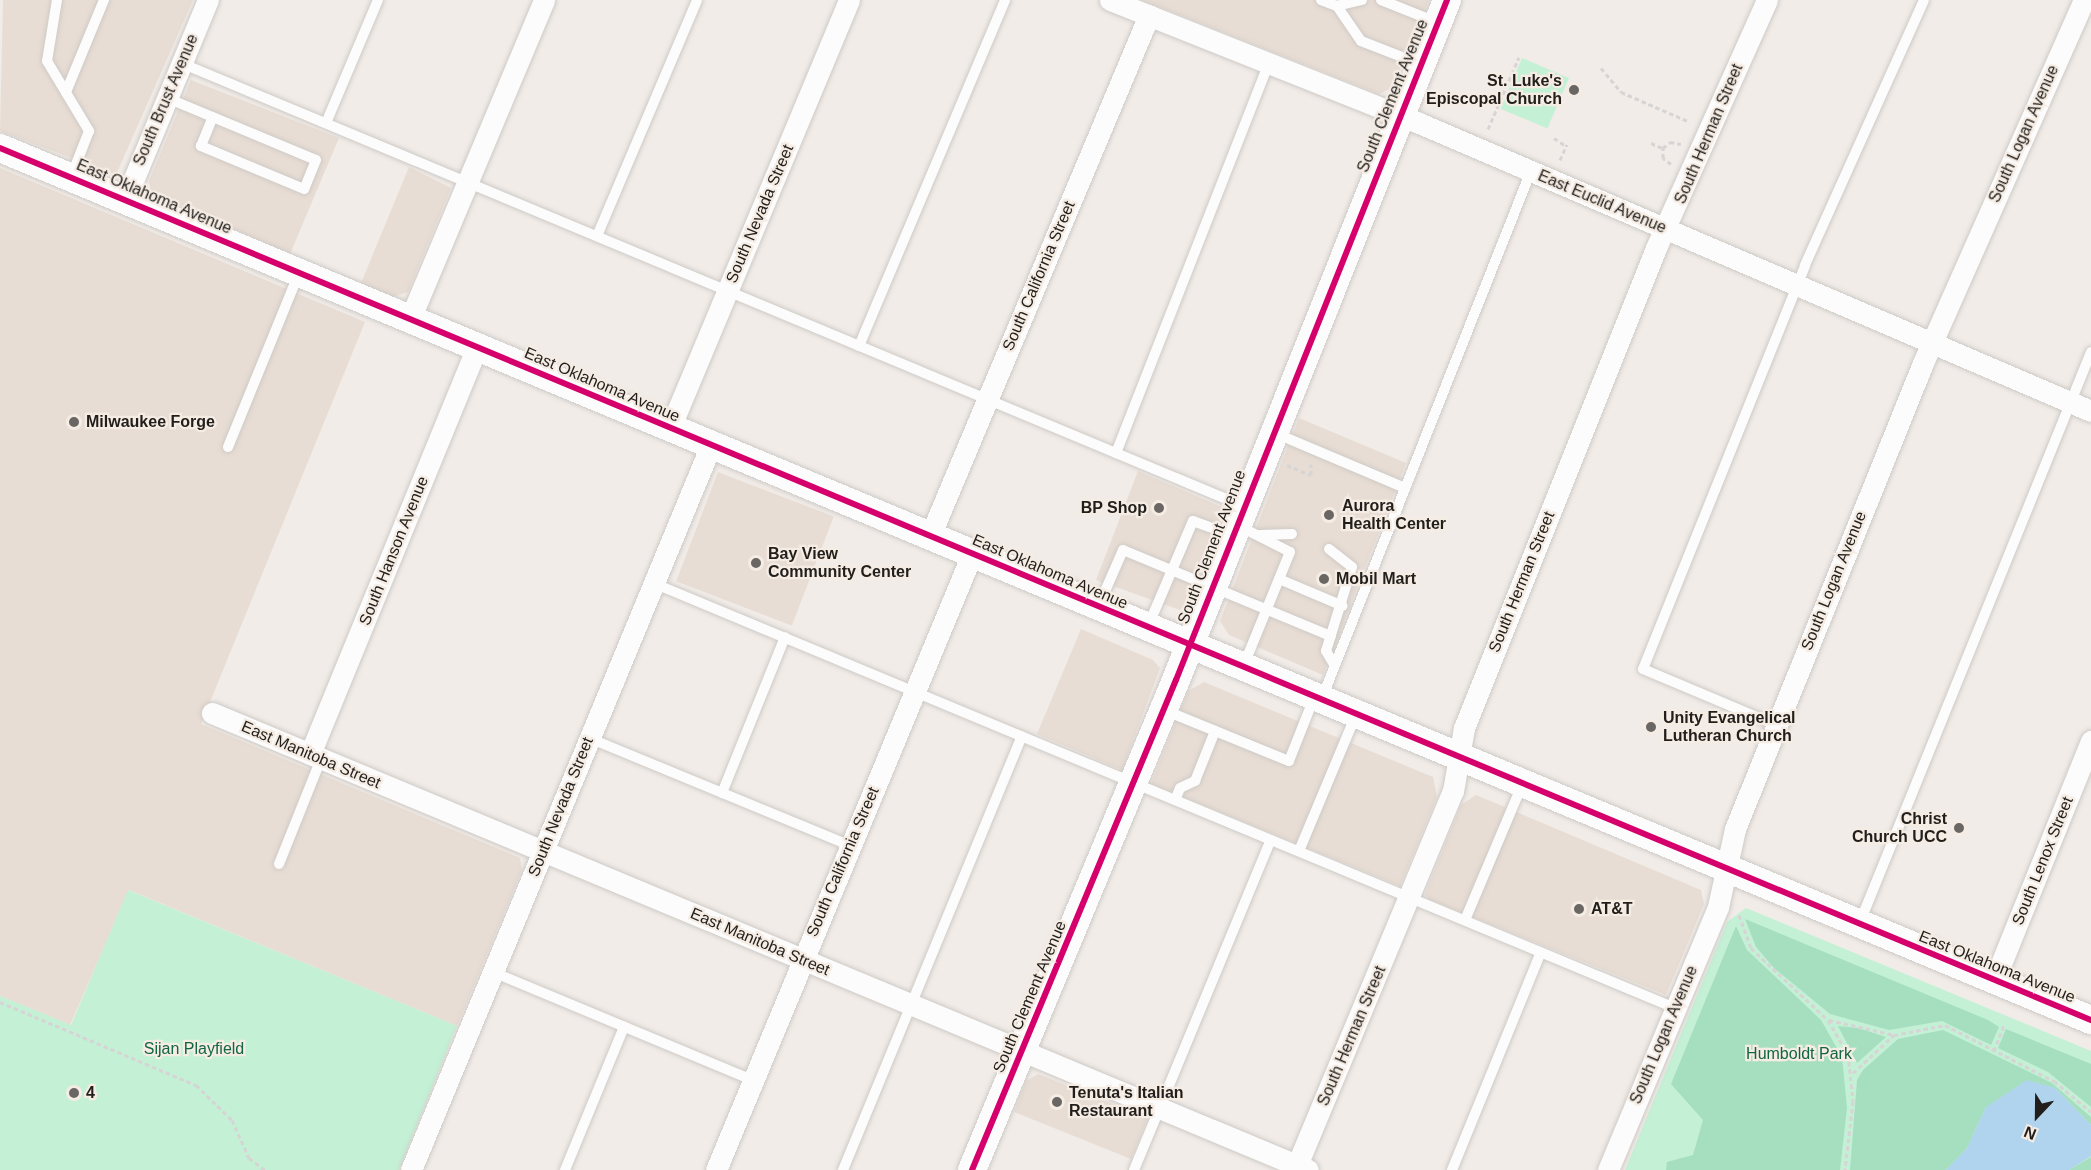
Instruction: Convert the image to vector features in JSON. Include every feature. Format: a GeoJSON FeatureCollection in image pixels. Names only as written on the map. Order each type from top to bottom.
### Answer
{"type":"FeatureCollection","features":[{"type":"Feature","properties":{"kind":"main road","name":"South Clement Avenue"},"geometry":{"type":"LineString","coordinates":[[972,1170],[1164,710],[1211,585],[1242,525],[1272,432],[1398,115],[1442,11]]}},
{"type":"Feature","properties":{"kind":"main road","name":"East Oklahoma Avenue"},"geometry":{"type":"LineString","coordinates":[[0,148],[1148,627],[1727,872],[2091,1020]]}},
{"type":"Feature","properties":{"kind":"street","name":"South Brust Avenue"},"geometry":{"type":"LineString","coordinates":[[125,200],[208,0]]}},
{"type":"Feature","properties":{"kind":"street"},"geometry":{"type":"LineString","coordinates":[[410,319],[544,0]]}},
{"type":"Feature","properties":{"kind":"street","name":"South Nevada Street"},"geometry":{"type":"LineString","coordinates":[[670,428],[849,0]]}},
{"type":"Feature","properties":{"kind":"street","name":"East Euclid Avenue"},"geometry":{"type":"LineString","coordinates":[[1110,0],[1398,115],[2091,411]]}},
{"type":"Feature","properties":{"kind":"street","name":"South Herman Street"},"geometry":{"type":"LineString","coordinates":[[1300,1168],[1453,791],[1464,728],[1666,230],[1767,0]]}},
{"type":"Feature","properties":{"kind":"street","name":"South Logan Avenue"},"geometry":{"type":"LineString","coordinates":[[1608,1170],[1675,1008],[1727,872],[1733,833],[1931,343],[2084,0]]}},
{"type":"Feature","properties":{"kind":"street","name":"South California Street"},"geometry":{"type":"LineString","coordinates":[[930,536],[1149,15]]}},
{"type":"Feature","properties":{"kind":"street","name":"South Hanson Avenue"},"geometry":{"type":"LineString","coordinates":[[315,756],[477,347]]}},
{"type":"Feature","properties":{"kind":"street","name":"South Nevada Street"},"geometry":{"type":"LineString","coordinates":[[411,1170],[711,445]]}},
{"type":"Feature","properties":{"kind":"street","name":"South California Street"},"geometry":{"type":"LineString","coordinates":[[716,1170],[972,554]]}},
{"type":"Feature","properties":{"kind":"street","name":"East Manitoba Street"},"geometry":{"type":"LineString","coordinates":[[212,713],[1300,1168]]}},
{"type":"Feature","properties":{"kind":"street","name":"South Lenox Street"},"geometry":{"type":"LineString","coordinates":[[1994,981],[2091,741]]}},
{"type":"Feature","properties":{"kind":"lane"},"geometry":{"type":"LineString","coordinates":[[57,0],[47,61],[89,131],[71,177]]}},
{"type":"Feature","properties":{"kind":"lane"},"geometry":{"type":"LineString","coordinates":[[66,92],[104,0]]}},
{"type":"Feature","properties":{"kind":"lane"},"geometry":{"type":"LineString","coordinates":[[326,123],[378,0]]}},
{"type":"Feature","properties":{"kind":"lane"},"geometry":{"type":"LineString","coordinates":[[597,236],[698,0]]}},
{"type":"Feature","properties":{"kind":"lane"},"geometry":{"type":"LineString","coordinates":[[859,346],[1005,0]]}},
{"type":"Feature","properties":{"kind":"lane"},"geometry":{"type":"LineString","coordinates":[[1321,0],[1337,6],[1362,0]]}},
{"type":"Feature","properties":{"kind":"lane"},"geometry":{"type":"LineString","coordinates":[[1381,0],[1442,11]]}},
{"type":"Feature","properties":{"kind":"lane"},"geometry":{"type":"LineString","coordinates":[[1776,725],[1642,669],[1797,285],[1924,0]]}},
{"type":"Feature","properties":{"kind":"lane"},"geometry":{"type":"LineString","coordinates":[[1337,6],[1361,41],[1420,64]]}},
{"type":"Feature","properties":{"kind":"lane"},"geometry":{"type":"LineString","coordinates":[[181,63],[1116,453],[1290,552],[1243,668]]}},
{"type":"Feature","properties":{"kind":"lane"},"geometry":{"type":"LineString","coordinates":[[1116,453],[1269,63]]}},
{"type":"Feature","properties":{"kind":"lane"},"geometry":{"type":"LineString","coordinates":[[167,98],[316,159],[304,189],[201,146],[213,117]]}},
{"type":"Feature","properties":{"kind":"lane"},"geometry":{"type":"LineString","coordinates":[[1164,710],[1289,761],[1335,666],[1531,171]]}},
{"type":"Feature","properties":{"kind":"lane"},"geometry":{"type":"LineString","coordinates":[[228,447],[299,273]]}},
{"type":"Feature","properties":{"kind":"lane"},"geometry":{"type":"LineString","coordinates":[[1858,926],[2091,352]]}},
{"type":"Feature","properties":{"kind":"lane"},"geometry":{"type":"LineString","coordinates":[[1272,432],[1406,488]]}},
{"type":"Feature","properties":{"kind":"lane"},"geometry":{"type":"LineString","coordinates":[[1148,627],[1193,521],[1242,525],[1292,534]]}},
{"type":"Feature","properties":{"kind":"lane"},"geometry":{"type":"LineString","coordinates":[[1329,549],[1353,567],[1343,606],[1326,651],[1335,666]]}},
{"type":"Feature","properties":{"kind":"lane"},"geometry":{"type":"LineString","coordinates":[[1099,607],[1120,552],[1211,585],[1330,636]]}},
{"type":"Feature","properties":{"kind":"lane"},"geometry":{"type":"LineString","coordinates":[[1279,579],[1343,606]]}},
{"type":"Feature","properties":{"kind":"lane"},"geometry":{"type":"LineString","coordinates":[[653,583],[1675,1008]]}},
{"type":"Feature","properties":{"kind":"lane"},"geometry":{"type":"LineString","coordinates":[[722,793],[785,637]]}},
{"type":"Feature","properties":{"kind":"lane"},"geometry":{"type":"LineString","coordinates":[[1299,851],[1356,715]]}},
{"type":"Feature","properties":{"kind":"lane"},"geometry":{"type":"LineString","coordinates":[[1175,800],[1180,788],[1195,781],[1215,731]]}},
{"type":"Feature","properties":{"kind":"lane"},"geometry":{"type":"LineString","coordinates":[[843,1170],[1022,736]]}},
{"type":"Feature","properties":{"kind":"lane"},"geometry":{"type":"LineString","coordinates":[[589,738],[850,846]]}},
{"type":"Feature","properties":{"kind":"lane"},"geometry":{"type":"LineString","coordinates":[[279,864],[315,756]]}},
{"type":"Feature","properties":{"kind":"lane"},"geometry":{"type":"LineString","coordinates":[[1465,920],[1522,785]]}},
{"type":"Feature","properties":{"kind":"lane"},"geometry":{"type":"LineString","coordinates":[[1134,1170],[1271,840]]}},
{"type":"Feature","properties":{"kind":"lane"},"geometry":{"type":"LineString","coordinates":[[1452,1170],[1541,952]]}},
{"type":"Feature","properties":{"kind":"lane"},"geometry":{"type":"LineString","coordinates":[[493,972],[753,1080]]}},
{"type":"Feature","properties":{"kind":"lane"},"geometry":{"type":"LineString","coordinates":[[565,1170],[624,1027]]}},
{"type":"Feature","properties":{"kind":"path"},"geometry":{"type":"LineString","coordinates":[[1488,129],[1519,57]]}},
{"type":"Feature","properties":{"kind":"path"},"geometry":{"type":"LineString","coordinates":[[1600,68],[1621,92],[1692,122]]}},
{"type":"Feature","properties":{"kind":"path"},"geometry":{"type":"LineString","coordinates":[[1554,138],[1566,145],[1560,160]]}},
{"type":"Feature","properties":{"kind":"path"},"geometry":{"type":"LineString","coordinates":[[1673,165],[1663,158],[1663,148],[1670,142],[1682,145]]}},
{"type":"Feature","properties":{"kind":"path"},"geometry":{"type":"LineString","coordinates":[[1651,143],[1663,148]]}},
{"type":"Feature","properties":{"kind":"path"},"geometry":{"type":"LineString","coordinates":[[1287,465],[1311,475]]}},
{"type":"Feature","properties":{"kind":"path"},"geometry":{"type":"LineString","coordinates":[[1739,915],[1751,948],[1828,1020],[1853,1073],[1845,1170]]}},
{"type":"Feature","properties":{"kind":"path"},"geometry":{"type":"LineString","coordinates":[[0,1002],[196,1085],[232,1120],[249,1158],[265,1170]]}},
{"type":"Feature","properties":{"kind":"path"},"geometry":{"type":"LineString","coordinates":[[1828,1020],[1894,1035],[1945,1025],[2054,1081],[2091,1112]]}},
{"type":"Feature","properties":{"kind":"path"},"geometry":{"type":"LineString","coordinates":[[1994,1051],[2004,1025]]}},
{"type":"Feature","properties":{"kind":"path"},"geometry":{"type":"LineString","coordinates":[[1853,1073],[1894,1035]]}},
{"type":"Feature","properties":{"kind":"shaded area"},"geometry":{"type":"Polygon","coordinates":[[[3,0],[193,0],[116,175],[0,131],[3,0]]]}},
{"type":"Feature","properties":{"kind":"shaded area"},"geometry":{"type":"Polygon","coordinates":[[[1142,0],[1429,0],[1392,88],[1379,94],[1142,0]]]}},
{"type":"Feature","properties":{"kind":"shaded area"},"geometry":{"type":"Polygon","coordinates":[[[191,80],[339,138],[290,254],[151,192],[149,181],[191,80]]]}},
{"type":"Feature","properties":{"kind":"shaded area"},"geometry":{"type":"Polygon","coordinates":[[[409,167],[451,188],[408,292],[392,297],[361,283],[409,167]]]}},
{"type":"Feature","properties":{"kind":"shaded area"},"geometry":{"type":"Polygon","coordinates":[[[0,168],[365,322],[201,724],[520,858],[522,870],[457,1026],[129,890],[70,1025],[0,996],[0,168]]]}},
{"type":"Feature","properties":{"kind":"shaded area"},"geometry":{"type":"Polygon","coordinates":[[[1299,418],[1406,463],[1323,675],[1229,635],[1220,621],[1299,418]]]}},
{"type":"Feature","properties":{"kind":"shaded area"},"geometry":{"type":"Polygon","coordinates":[[[1138,471],[1224,508],[1189,601],[1180,610],[1096,580],[1138,471]]]}},
{"type":"Feature","properties":{"kind":"shaded area"},"geometry":{"type":"Polygon","coordinates":[[[718,472],[834,516],[792,626],[676,581],[718,472]]]}},
{"type":"Feature","properties":{"kind":"shaded area"},"geometry":{"type":"Polygon","coordinates":[[[1081,629],[1153,660],[1160,668],[1122,770],[1037,734],[1081,629]]]}},
{"type":"Feature","properties":{"kind":"shaded area"},"geometry":{"type":"Polygon","coordinates":[[[1204,682],[1433,777],[1437,797],[1400,886],[1151,784],[1188,691],[1204,682]]]}},
{"type":"Feature","properties":{"kind":"shaded area"},"geometry":{"type":"Polygon","coordinates":[[[1476,795],[1701,890],[1704,904],[1666,995],[1428,899],[1425,894],[1461,805],[1476,795]]]}},
{"type":"Feature","properties":{"kind":"shaded area"},"geometry":{"type":"Polygon","coordinates":[[[1038,1074],[1148,1118],[1131,1159],[1014,1112],[1026,1081],[1038,1074]]]}},
{"type":"Feature","properties":{"kind":"green space"},"geometry":{"type":"Polygon","coordinates":[[[1522,58],[1569,78],[1547,129],[1501,109],[1522,58]]]}},
{"type":"Feature","properties":{"kind":"green space","name":"Sijan Playfield"},"geometry":{"type":"Polygon","coordinates":[[[128,890],[457,1026],[399,1170],[0,1170],[0,996],[71,1025],[128,890]]]}},
{"type":"Feature","properties":{"kind":"green space","name":"Humboldt Park"},"geometry":{"type":"Polygon","coordinates":[[[1746,908],[2091,1051],[2091,1170],[1625,1170],[1727,922],[1746,908]]]}},
{"type":"Feature","properties":{"kind":"green space"},"geometry":{"type":"Polygon","coordinates":[[[1745,919],[1988,1020],[1999,1027],[1991,1045],[1942,1021],[1889,1030],[1830,1014],[1774,968],[1756,947],[1745,919]]]}},
{"type":"Feature","properties":{"kind":"green space"},"geometry":{"type":"Polygon","coordinates":[[[1736,926],[1747,950],[1821,1020],[1842,1057],[1847,1108],[1840,1170],[1666,1170],[1667,1162],[1693,1155],[1703,1120],[1671,1084],[1736,926]]]}},
{"type":"Feature","properties":{"kind":"green space"},"geometry":{"type":"Polygon","coordinates":[[[1838,1026],[1858,1028],[1886,1037],[1857,1063],[1838,1026]]]}},
{"type":"Feature","properties":{"kind":"green space"},"geometry":{"type":"Polygon","coordinates":[[[2006,1029],[2091,1064],[2091,1107],[2048,1072],[1998,1048],[2006,1029]]]}},
{"type":"Feature","properties":{"kind":"green space"},"geometry":{"type":"Polygon","coordinates":[[[1943,1030],[2052,1083],[2091,1117],[2091,1125],[2055,1088],[1986,1107],[1967,1148],[1946,1170],[1850,1170],[1857,1080],[1863,1070],[1898,1039],[1943,1030]]]}},
{"type":"Feature","properties":{"kind":"green space"},"geometry":{"type":"Polygon","coordinates":[[[2091,1157],[2091,1170],[2069,1170],[2091,1157]]]}},
{"type":"Feature","properties":{"kind":"water"},"geometry":{"type":"Polygon","coordinates":[[[2027,1080],[2055,1088],[2091,1125],[2091,1156],[2069,1170],[1946,1170],[1967,1148],[1986,1107],[2027,1080]]]}},
{"type":"Feature","properties":{"kind":"cycle path"},"geometry":{"type":"LineString","coordinates":[[972,1170],[1176,680],[1447,0]]}},
{"type":"Feature","properties":{"kind":"cycle path"},"geometry":{"type":"LineString","coordinates":[[0,148],[2091,1020]]}},
{"type":"Feature","properties":{"kind":"place","name":"St. Luke's Episcopal Church"},"geometry":{"type":"Point","coordinates":[1574,90]}},
{"type":"Feature","properties":{"kind":"place","name":"Milwaukee Forge"},"geometry":{"type":"Point","coordinates":[74,422]}},
{"type":"Feature","properties":{"kind":"place","name":"BP Shop"},"geometry":{"type":"Point","coordinates":[1159,508]}},
{"type":"Feature","properties":{"kind":"place","name":"Aurora Health Center"},"geometry":{"type":"Point","coordinates":[1329,515]}},
{"type":"Feature","properties":{"kind":"place","name":"Bay View Community Center"},"geometry":{"type":"Point","coordinates":[756,563]}},
{"type":"Feature","properties":{"kind":"place","name":"Mobil Mart"},"geometry":{"type":"Point","coordinates":[1324,579]}},
{"type":"Feature","properties":{"kind":"place","name":"Unity Evangelical Lutheran Church"},"geometry":{"type":"Point","coordinates":[1651,727]}},
{"type":"Feature","properties":{"kind":"place","name":"Christ Church UCC"},"geometry":{"type":"Point","coordinates":[1959,828]}},
{"type":"Feature","properties":{"kind":"place","name":"AT&T"},"geometry":{"type":"Point","coordinates":[1579,909]}},
{"type":"Feature","properties":{"kind":"place","name":"4"},"geometry":{"type":"Point","coordinates":[74,1093]}},
{"type":"Feature","properties":{"kind":"place","name":"Tenuta's Italian Restaurant"},"geometry":{"type":"Point","coordinates":[1057,1102]}}]}
